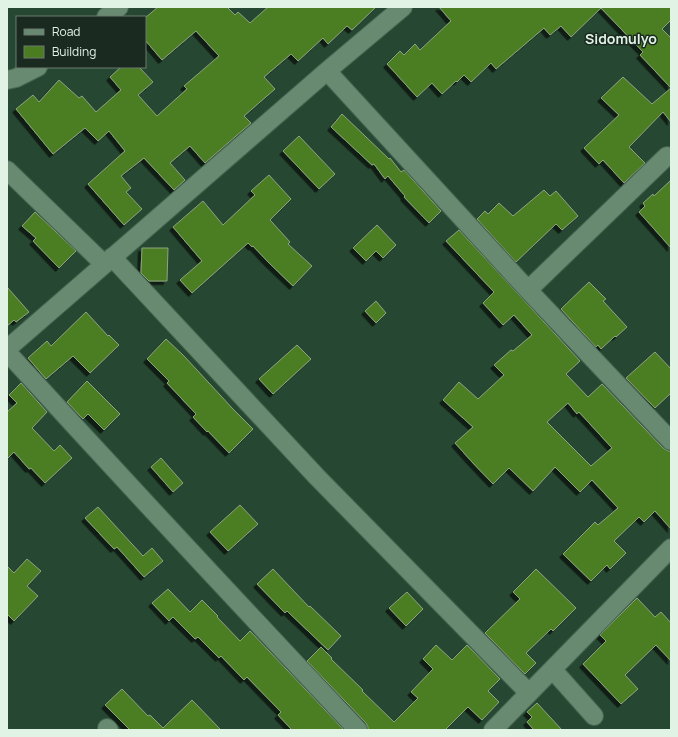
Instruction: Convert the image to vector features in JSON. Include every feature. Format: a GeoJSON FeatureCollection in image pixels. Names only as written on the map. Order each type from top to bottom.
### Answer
{"type":"FeatureCollection","features":[{"type":"Feature","properties":{"kind":"street"},"geometry":{"type":"LineString","coordinates":[[107,16],[119,7]]}},
{"type":"Feature","properties":{"kind":"street"},"geometry":{"type":"LineString","coordinates":[[7,349],[327,71],[403,7]]}},
{"type":"Feature","properties":{"kind":"street"},"geometry":{"type":"LineString","coordinates":[[7,80],[16,78],[36,68]]}},
{"type":"Feature","properties":{"kind":"street"},"geometry":{"type":"LineString","coordinates":[[327,71],[528,290],[671,441]]}},
{"type":"Feature","properties":{"kind":"street"},"geometry":{"type":"LineString","coordinates":[[528,290],[667,156]]}},
{"type":"Feature","properties":{"kind":"street"},"geometry":{"type":"LineString","coordinates":[[7,170],[108,261],[529,693]]}},
{"type":"Feature","properties":{"kind":"street"},"geometry":{"type":"LineString","coordinates":[[7,352],[226,590],[358,730]]}},
{"type":"Feature","properties":{"kind":"street"},"geometry":{"type":"LineString","coordinates":[[493,730],[671,548]]}},
{"type":"Feature","properties":{"kind":"street"},"geometry":{"type":"LineString","coordinates":[[553,670],[594,716]]}},
{"type":"Feature","properties":{"kind":"building"},"geometry":{"type":"Polygon","coordinates":[[[158,7],[227,7],[235,15],[238,12],[250,23],[268,7],[376,7],[352,30],[347,26],[328,44],[323,38],[298,61],[291,54],[264,77],[275,89],[244,116],[251,123],[205,163],[190,146],[170,163],[185,180],[174,190],[144,158],[121,176],[131,188],[126,192],[142,209],[124,225],[88,184],[125,151],[109,131],[98,141],[85,128],[53,154],[16,109],[33,95],[39,102],[59,80],[79,98],[82,96],[96,112],[121,90],[110,77],[120,68],[140,68],[153,82],[138,95],[157,116],[187,89],[184,86],[219,56],[196,31],[162,60],[146,41],[146,17],[158,7]]]}},
{"type":"Feature","properties":{"kind":"building"},"geometry":{"type":"Polygon","coordinates":[[[439,7],[671,7],[671,20],[662,29],[671,38],[671,88],[640,55],[643,52],[601,8],[571,37],[561,26],[550,35],[544,28],[496,69],[491,63],[471,82],[464,75],[442,94],[432,83],[417,97],[387,64],[400,51],[404,55],[415,44],[420,50],[451,21],[439,7]]]}},
{"type":"Feature","properties":{"kind":"building"},"geometry":{"type":"Polygon","coordinates":[[[623,77],[652,104],[671,88],[671,122],[663,112],[629,147],[645,163],[624,183],[603,160],[599,164],[584,148],[619,115],[601,98],[623,77]]]}},
{"type":"Feature","properties":{"kind":"building"},"geometry":{"type":"Polygon","coordinates":[[[342,114],[389,159],[390,158],[401,172],[404,170],[441,211],[429,223],[404,197],[405,196],[388,176],[385,179],[374,164],[372,165],[331,127],[342,114]]]}},
{"type":"Feature","properties":{"kind":"building"},"geometry":{"type":"Polygon","coordinates":[[[299,136],[335,174],[319,189],[283,151],[299,136]]]}},
{"type":"Feature","properties":{"kind":"building"},"geometry":{"type":"Polygon","coordinates":[[[269,175],[291,199],[270,220],[290,242],[288,244],[312,266],[293,286],[253,246],[252,247],[248,243],[192,293],[180,280],[202,261],[173,227],[203,201],[223,225],[255,195],[251,191],[269,175]]]}},
{"type":"Feature","properties":{"kind":"building"},"geometry":{"type":"Polygon","coordinates":[[[671,180],[671,248],[639,212],[645,206],[643,203],[653,194],[654,196],[671,180]]]}},
{"type":"Feature","properties":{"kind":"building"},"geometry":{"type":"Polygon","coordinates":[[[544,190],[550,196],[556,191],[578,216],[562,230],[556,224],[516,262],[477,219],[485,211],[488,214],[499,203],[513,216],[544,190]]]}},
{"type":"Feature","properties":{"kind":"building"},"geometry":{"type":"Polygon","coordinates":[[[35,212],[76,251],[59,268],[33,241],[36,238],[22,226],[35,212]]]}},
{"type":"Feature","properties":{"kind":"building"},"geometry":{"type":"Polygon","coordinates":[[[377,225],[396,245],[383,258],[376,251],[366,261],[353,248],[377,225]]]}},
{"type":"Feature","properties":{"kind":"building"},"geometry":{"type":"Polygon","coordinates":[[[459,230],[580,361],[566,374],[588,397],[602,384],[663,448],[671,451],[671,529],[655,511],[644,522],[639,517],[614,541],[626,553],[610,569],[607,565],[591,581],[563,554],[595,522],[598,525],[618,508],[592,480],[580,492],[555,467],[533,491],[509,468],[493,484],[455,443],[473,427],[443,400],[459,382],[478,399],[504,375],[494,365],[511,350],[513,351],[532,335],[514,315],[503,325],[483,303],[494,292],[446,241],[459,230]],[[568,403],[547,422],[591,466],[612,448],[579,412],[577,414],[568,403]]]}},
{"type":"Feature","properties":{"kind":"building"},"geometry":{"type":"Polygon","coordinates":[[[142,248],[168,248],[167,281],[149,281],[141,273],[142,248]]]}},
{"type":"Feature","properties":{"kind":"building"},"geometry":{"type":"Polygon","coordinates":[[[589,282],[606,299],[603,301],[627,327],[601,349],[598,345],[596,347],[561,309],[589,282]]]}},
{"type":"Feature","properties":{"kind":"building"},"geometry":{"type":"Polygon","coordinates":[[[7,287],[29,312],[16,322],[14,320],[7,326],[7,287]]]}},
{"type":"Feature","properties":{"kind":"building"},"geometry":{"type":"Polygon","coordinates":[[[376,301],[386,313],[376,323],[365,311],[376,301]]]}},
{"type":"Feature","properties":{"kind":"building"},"geometry":{"type":"Polygon","coordinates":[[[86,312],[108,336],[109,335],[119,345],[90,373],[73,356],[46,379],[28,358],[47,341],[51,346],[86,312]]]}},
{"type":"Feature","properties":{"kind":"building"},"geometry":{"type":"Polygon","coordinates":[[[166,339],[253,429],[229,453],[193,417],[196,414],[167,383],[169,381],[147,359],[166,339]]]}},
{"type":"Feature","properties":{"kind":"building"},"geometry":{"type":"Polygon","coordinates":[[[297,345],[311,359],[273,394],[259,379],[297,345]]]}},
{"type":"Feature","properties":{"kind":"building"},"geometry":{"type":"Polygon","coordinates":[[[655,352],[671,369],[671,393],[655,408],[626,378],[655,352]]]}},
{"type":"Feature","properties":{"kind":"building"},"geometry":{"type":"Polygon","coordinates":[[[87,381],[120,414],[104,430],[88,414],[83,419],[67,402],[87,381]]]}},
{"type":"Feature","properties":{"kind":"building"},"geometry":{"type":"Polygon","coordinates":[[[21,383],[47,412],[32,428],[54,451],[60,445],[72,458],[45,483],[31,468],[29,469],[14,452],[7,459],[7,412],[17,403],[9,395],[21,383]]]}},
{"type":"Feature","properties":{"kind":"building"},"geometry":{"type":"Polygon","coordinates":[[[161,458],[183,483],[173,492],[151,467],[161,458]]]}},
{"type":"Feature","properties":{"kind":"building"},"geometry":{"type":"Polygon","coordinates":[[[240,505],[258,524],[228,551],[210,532],[240,505]]]}},
{"type":"Feature","properties":{"kind":"building"},"geometry":{"type":"Polygon","coordinates":[[[98,507],[143,556],[152,548],[163,561],[144,577],[117,547],[114,549],[85,518],[98,507]]]}},
{"type":"Feature","properties":{"kind":"building"},"geometry":{"type":"Polygon","coordinates":[[[27,559],[41,571],[27,586],[38,596],[14,621],[7,614],[7,566],[14,573],[27,559]]]}},
{"type":"Feature","properties":{"kind":"building"},"geometry":{"type":"Polygon","coordinates":[[[273,569],[309,607],[310,606],[341,636],[328,650],[287,611],[285,613],[257,584],[273,569]]]}},
{"type":"Feature","properties":{"kind":"building"},"geometry":{"type":"Polygon","coordinates":[[[536,569],[576,608],[553,631],[551,629],[526,653],[536,663],[525,674],[485,633],[520,599],[513,592],[536,569]]]}},
{"type":"Feature","properties":{"kind":"building"},"geometry":{"type":"Polygon","coordinates":[[[168,589],[190,612],[202,600],[240,641],[250,631],[344,730],[292,730],[278,715],[281,712],[247,677],[244,680],[221,656],[219,658],[198,637],[195,639],[173,617],[169,621],[152,603],[168,589]]]}},
{"type":"Feature","properties":{"kind":"building"},"geometry":{"type":"Polygon","coordinates":[[[407,592],[423,609],[406,626],[389,608],[407,592]]]}},
{"type":"Feature","properties":{"kind":"building"},"geometry":{"type":"Polygon","coordinates":[[[637,598],[655,617],[661,612],[671,623],[671,661],[656,645],[625,675],[638,689],[621,704],[583,664],[606,641],[600,635],[637,598]]]}},
{"type":"Feature","properties":{"kind":"building"},"geometry":{"type":"Polygon","coordinates":[[[436,645],[452,660],[467,645],[500,679],[488,691],[499,702],[482,720],[468,707],[445,730],[368,730],[366,723],[307,661],[321,647],[332,658],[331,659],[363,690],[362,691],[394,722],[418,698],[411,692],[433,669],[423,659],[436,645]]]}},
{"type":"Feature","properties":{"kind":"building"},"geometry":{"type":"Polygon","coordinates":[[[122,689],[148,716],[150,715],[163,728],[192,700],[221,730],[130,730],[105,705],[122,689]]]}},
{"type":"Feature","properties":{"kind":"building"},"geometry":{"type":"Polygon","coordinates":[[[537,703],[562,730],[534,730],[527,722],[532,717],[527,712],[537,703]]]}},
{"type":"Feature","properties":{"kind":"district","name":"Sidomulyo"},"geometry":{"type":"Point","coordinates":[621,38]}}]}
